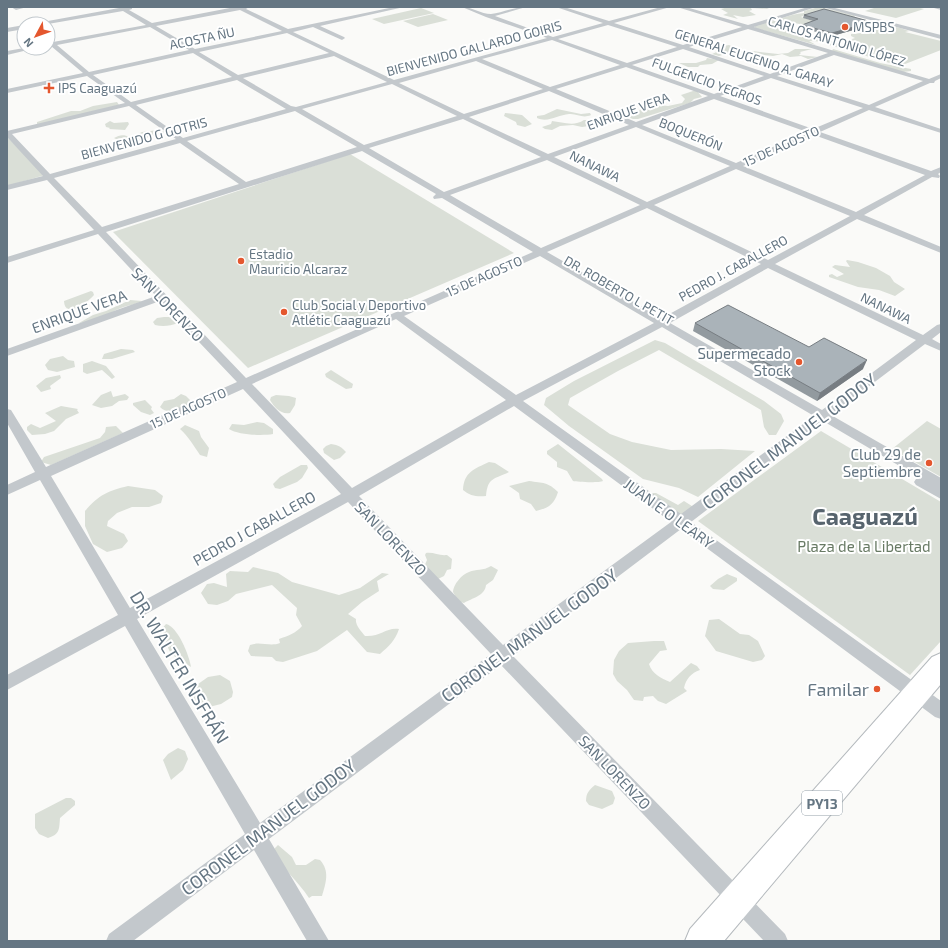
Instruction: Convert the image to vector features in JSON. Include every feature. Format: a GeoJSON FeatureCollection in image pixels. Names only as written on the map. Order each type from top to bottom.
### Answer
{"type":"FeatureCollection","features":[{"type":"Feature","properties":{"kind":"highway","name":"PY13"},"geometry":{"type":"LineString","coordinates":[[702,941],[941,666]]}},
{"type":"Feature","properties":{"kind":"street"},"geometry":{"type":"LineString","coordinates":[[14,7],[24,7]]}},
{"type":"Feature","properties":{"kind":"street"},"geometry":{"type":"LineString","coordinates":[[56,21],[133,7]]}},
{"type":"Feature","properties":{"kind":"street"},"geometry":{"type":"LineString","coordinates":[[56,42],[242,7]]}},
{"type":"Feature","properties":{"kind":"street","name":"NANAWA"},"geometry":{"type":"LineString","coordinates":[[242,7],[333,54],[394,82],[646,206],[941,348]]}},
{"type":"Feature","properties":{"kind":"street","name":"ACOSTA ÑU"},"geometry":{"type":"LineString","coordinates":[[7,91],[401,7]]}},
{"type":"Feature","properties":{"kind":"street","name":"FULGENCIO YEGROS"},"geometry":{"type":"LineString","coordinates":[[465,7],[941,178]]}},
{"type":"Feature","properties":{"kind":"street"},"geometry":{"type":"LineString","coordinates":[[488,16],[523,7]]}},
{"type":"Feature","properties":{"kind":"street","name":"GENERAL EUGENIO A. GARAY"},"geometry":{"type":"LineString","coordinates":[[559,7],[941,131]]}},
{"type":"Feature","properties":{"kind":"street","name":"BIENVENIDO GALLARDO GOIRIS"},"geometry":{"type":"LineString","coordinates":[[291,109],[667,7]]}},
{"type":"Feature","properties":{"kind":"street","name":"CARLOS ANTONIO LÓPEZ"},"geometry":{"type":"LineString","coordinates":[[680,7],[941,85]]}},
{"type":"Feature","properties":{"kind":"street"},"geometry":{"type":"LineString","coordinates":[[7,260],[813,7]]}},
{"type":"Feature","properties":{"kind":"street"},"geometry":{"type":"LineString","coordinates":[[825,7],[941,37]]}},
{"type":"Feature","properties":{"kind":"street"},"geometry":{"type":"LineString","coordinates":[[841,11],[854,7]]}},
{"type":"Feature","properties":{"kind":"street"},"geometry":{"type":"LineString","coordinates":[[936,7],[941,8]]}},
{"type":"Feature","properties":{"kind":"street","name":"DR. ROBERTO L PETIT"},"geometry":{"type":"LineString","coordinates":[[122,8],[195,51],[236,78],[536,254],[820,418],[941,484]]}},
{"type":"Feature","properties":{"kind":"street"},"geometry":{"type":"LineString","coordinates":[[315,26],[342,38]]}},
{"type":"Feature","properties":{"kind":"street"},"geometry":{"type":"LineString","coordinates":[[56,49],[88,74],[245,185]]}},
{"type":"Feature","properties":{"kind":"street","name":"ENRIQUE VERA"},"geometry":{"type":"LineString","coordinates":[[438,196],[832,53]]}},
{"type":"Feature","properties":{"kind":"street"},"geometry":{"type":"LineString","coordinates":[[7,133],[333,54]]}},
{"type":"Feature","properties":{"kind":"street","name":"BOQUERÓN"},"geometry":{"type":"LineString","coordinates":[[476,59],[941,250]]}},
{"type":"Feature","properties":{"kind":"street","name":"15 DE AGOSTO"},"geometry":{"type":"LineString","coordinates":[[7,490],[397,315],[941,76]]}},
{"type":"Feature","properties":{"kind":"street","name":"BIENVENIDO G GOTRIS"},"geometry":{"type":"LineString","coordinates":[[7,188],[291,109]]}},
{"type":"Feature","properties":{"kind":"street","name":"SAN LORENZO"},"geometry":{"type":"LineString","coordinates":[[7,133],[502,655],[778,941]]}},
{"type":"Feature","properties":{"kind":"street","name":"PEDRO J. CABALLERO"},"geometry":{"type":"LineString","coordinates":[[516,400],[941,169]]}},
{"type":"Feature","properties":{"kind":"street","name":"ENRIQUE VERA"},"geometry":{"type":"LineString","coordinates":[[7,353],[162,297]]}},
{"type":"Feature","properties":{"kind":"street","name":"JUAN E O LEARY"},"geometry":{"type":"LineString","coordinates":[[397,315],[516,400],[941,711]]}},
{"type":"Feature","properties":{"kind":"street","name":"CORONEL MANUEL GODOY"},"geometry":{"type":"LineString","coordinates":[[116,941],[681,522],[941,327]]}},
{"type":"Feature","properties":{"kind":"street","name":"PEDRO J CABALLERO"},"geometry":{"type":"LineString","coordinates":[[7,683],[350,495],[516,400]]}},
{"type":"Feature","properties":{"kind":"street","name":"DR. WALTER INSFRÁN"},"geometry":{"type":"LineString","coordinates":[[7,413],[319,941]]}},
{"type":"Feature","properties":{"kind":"street","name":"DR. ROBERTO L PETIT"},"geometry":{"type":"LineString","coordinates":[[820,418],[941,494]]}},
{"type":"Feature","properties":{"kind":"green space"},"geometry":{"type":"Polygon","coordinates":[[[728,7],[765,7],[769,9],[751,8],[752,10],[749,11],[756,15],[743,17],[733,15],[738,19],[723,15],[728,13],[721,9],[728,7]]]}},
{"type":"Feature","properties":{"kind":"green space"},"geometry":{"type":"Polygon","coordinates":[[[877,7],[916,7],[924,9],[896,18],[865,11],[877,7]]]}},
{"type":"Feature","properties":{"kind":"green space"},"geometry":{"type":"Polygon","coordinates":[[[421,8],[434,13],[384,24],[372,19],[421,8]]]}},
{"type":"Feature","properties":{"kind":"green space"},"geometry":{"type":"Polygon","coordinates":[[[815,8],[824,8],[854,15],[856,18],[808,13],[801,17],[813,21],[804,25],[790,22],[776,28],[806,37],[825,39],[845,46],[854,43],[846,41],[855,38],[851,36],[851,34],[891,26],[909,31],[905,32],[941,41],[941,50],[900,66],[826,44],[832,42],[809,41],[816,45],[755,28],[755,26],[760,24],[804,13],[804,11],[815,8]]]}},
{"type":"Feature","properties":{"kind":"green space"},"geometry":{"type":"Polygon","coordinates":[[[433,14],[448,20],[418,27],[403,21],[433,14]]]}},
{"type":"Feature","properties":{"kind":"green space"},"geometry":{"type":"Polygon","coordinates":[[[729,45],[743,52],[752,51],[778,54],[788,53],[795,49],[812,49],[800,52],[801,53],[799,55],[818,57],[808,59],[801,56],[790,57],[782,54],[773,56],[755,54],[740,56],[729,53],[719,56],[712,54],[726,48],[723,46],[729,45]]]}},
{"type":"Feature","properties":{"kind":"green space"},"geometry":{"type":"Polygon","coordinates":[[[833,49],[880,63],[911,69],[911,71],[903,72],[832,51],[833,49]]]}},
{"type":"Feature","properties":{"kind":"green space"},"geometry":{"type":"Polygon","coordinates":[[[707,58],[719,60],[712,64],[700,65],[698,67],[688,67],[679,63],[696,63],[706,60],[707,58]]]}},
{"type":"Feature","properties":{"kind":"green space"},"geometry":{"type":"Polygon","coordinates":[[[697,91],[702,97],[694,99],[690,103],[638,119],[625,116],[639,111],[647,104],[668,106],[682,103],[685,99],[681,95],[697,91]]]}},
{"type":"Feature","properties":{"kind":"green space"},"geometry":{"type":"Polygon","coordinates":[[[117,102],[119,105],[37,125],[37,122],[71,111],[80,111],[93,106],[117,102]]]}},
{"type":"Feature","properties":{"kind":"green space"},"geometry":{"type":"Polygon","coordinates":[[[557,109],[581,114],[590,113],[591,115],[582,116],[569,114],[545,120],[537,118],[537,116],[544,115],[557,109]]]}},
{"type":"Feature","properties":{"kind":"green space"},"geometry":{"type":"Polygon","coordinates":[[[505,113],[522,115],[532,124],[525,127],[517,125],[516,122],[504,116],[505,113]]]}},
{"type":"Feature","properties":{"kind":"green space"},"geometry":{"type":"Polygon","coordinates":[[[584,120],[591,120],[596,125],[582,127],[573,125],[560,126],[552,130],[542,127],[551,124],[552,121],[572,124],[584,120]]]}},
{"type":"Feature","properties":{"kind":"green space"},"geometry":{"type":"Polygon","coordinates":[[[110,121],[114,123],[128,122],[129,124],[125,130],[109,129],[110,128],[106,127],[105,124],[110,121]]]}},
{"type":"Feature","properties":{"kind":"green space"},"geometry":{"type":"Polygon","coordinates":[[[159,130],[165,132],[122,146],[120,144],[126,140],[118,140],[114,138],[125,135],[129,137],[127,140],[142,132],[159,130]]]}},
{"type":"Feature","properties":{"kind":"green space"},"geometry":{"type":"Polygon","coordinates":[[[7,137],[45,175],[7,186],[7,137]]]}},
{"type":"Feature","properties":{"kind":"green space","name":"Club Social y Deportivo Atlétic Caaguazú"},"geometry":{"type":"Polygon","coordinates":[[[350,154],[514,253],[248,368],[113,232],[350,154]]]}},
{"type":"Feature","properties":{"kind":"green space"},"geometry":{"type":"Polygon","coordinates":[[[847,260],[876,268],[890,276],[894,282],[905,289],[895,296],[879,290],[858,287],[829,277],[829,275],[832,274],[837,277],[844,274],[832,267],[835,265],[850,267],[846,261],[847,260]]]}},
{"type":"Feature","properties":{"kind":"green space"},"geometry":{"type":"Polygon","coordinates":[[[91,291],[94,295],[87,302],[77,308],[68,309],[65,306],[64,301],[91,291]]]}},
{"type":"Feature","properties":{"kind":"green space"},"geometry":{"type":"Polygon","coordinates":[[[130,300],[142,301],[121,308],[90,322],[79,323],[93,315],[130,300]]]}},
{"type":"Feature","properties":{"kind":"green space"},"geometry":{"type":"Polygon","coordinates":[[[169,317],[178,323],[161,326],[155,325],[153,322],[157,318],[169,317]]]}},
{"type":"Feature","properties":{"kind":"green space"},"geometry":{"type":"Polygon","coordinates":[[[655,340],[665,343],[764,401],[781,414],[784,421],[776,435],[769,435],[764,427],[761,410],[659,350],[570,398],[568,405],[610,434],[632,442],[671,450],[721,449],[755,451],[698,497],[679,488],[643,479],[569,426],[544,405],[546,398],[574,381],[655,340]]]}},
{"type":"Feature","properties":{"kind":"green space"},"geometry":{"type":"Polygon","coordinates":[[[121,349],[133,350],[135,352],[112,359],[102,359],[104,354],[121,349]]]}},
{"type":"Feature","properties":{"kind":"green space"},"geometry":{"type":"Polygon","coordinates":[[[63,356],[68,360],[74,361],[75,367],[57,372],[48,370],[45,365],[50,359],[63,356]]]}},
{"type":"Feature","properties":{"kind":"green space"},"geometry":{"type":"Polygon","coordinates":[[[92,361],[106,366],[115,377],[112,379],[102,370],[87,374],[83,372],[83,364],[92,361]]]}},
{"type":"Feature","properties":{"kind":"green space"},"geometry":{"type":"Polygon","coordinates":[[[331,370],[353,384],[352,388],[346,389],[326,377],[325,374],[331,370]]]}},
{"type":"Feature","properties":{"kind":"green space"},"geometry":{"type":"Polygon","coordinates":[[[60,375],[61,378],[50,386],[51,389],[41,392],[36,386],[46,378],[60,375]]]}},
{"type":"Feature","properties":{"kind":"green space"},"geometry":{"type":"Polygon","coordinates":[[[111,391],[113,397],[125,394],[129,397],[127,400],[119,401],[112,406],[101,408],[92,405],[101,395],[111,391]]]}},
{"type":"Feature","properties":{"kind":"green space"},"geometry":{"type":"Polygon","coordinates":[[[181,394],[190,400],[190,404],[171,411],[163,410],[160,407],[164,401],[174,399],[181,394]]]}},
{"type":"Feature","properties":{"kind":"green space"},"geometry":{"type":"Polygon","coordinates":[[[276,395],[296,398],[295,405],[290,413],[281,412],[270,400],[271,397],[276,395]]]}},
{"type":"Feature","properties":{"kind":"green space"},"geometry":{"type":"Polygon","coordinates":[[[145,400],[152,407],[151,409],[154,413],[150,415],[141,412],[133,405],[133,403],[145,400]]]}},
{"type":"Feature","properties":{"kind":"green space"},"geometry":{"type":"Polygon","coordinates":[[[61,406],[78,409],[77,410],[79,413],[66,419],[54,431],[45,434],[32,435],[27,430],[27,427],[31,424],[40,428],[56,421],[45,413],[61,406]]]}},
{"type":"Feature","properties":{"kind":"green space","name":"Club 29 de Septiembre"},"geometry":{"type":"Polygon","coordinates":[[[927,421],[941,429],[941,477],[892,449],[927,421]]]}},
{"type":"Feature","properties":{"kind":"green space"},"geometry":{"type":"Polygon","coordinates":[[[257,422],[264,423],[273,429],[273,434],[263,435],[238,433],[229,429],[232,424],[244,425],[257,422]]]}},
{"type":"Feature","properties":{"kind":"green space"},"geometry":{"type":"Polygon","coordinates":[[[185,425],[199,431],[201,437],[209,448],[207,457],[200,455],[180,429],[185,425]]]}},
{"type":"Feature","properties":{"kind":"green space"},"geometry":{"type":"Polygon","coordinates":[[[116,426],[123,433],[51,465],[41,462],[44,457],[100,438],[105,432],[106,427],[116,426]]]}},
{"type":"Feature","properties":{"kind":"green space","name":"Plaza de la Libertad"},"geometry":{"type":"Polygon","coordinates":[[[821,431],[941,502],[941,641],[910,675],[698,521],[821,431]]]}},
{"type":"Feature","properties":{"kind":"green space"},"geometry":{"type":"Polygon","coordinates":[[[331,444],[340,446],[346,452],[340,458],[334,460],[324,453],[323,449],[331,444]]]}},
{"type":"Feature","properties":{"kind":"green space"},"geometry":{"type":"Polygon","coordinates":[[[558,444],[603,481],[573,481],[567,471],[557,467],[557,462],[547,454],[547,451],[558,444]]]}},
{"type":"Feature","properties":{"kind":"green space"},"geometry":{"type":"Polygon","coordinates":[[[489,462],[495,463],[509,472],[495,478],[490,482],[486,496],[474,496],[468,494],[463,490],[465,479],[474,469],[489,462]]]}},
{"type":"Feature","properties":{"kind":"green space"},"geometry":{"type":"Polygon","coordinates":[[[301,465],[307,465],[308,468],[302,478],[297,482],[280,489],[275,488],[273,484],[280,477],[301,465]]]}},
{"type":"Feature","properties":{"kind":"green space"},"geometry":{"type":"Polygon","coordinates":[[[529,481],[542,483],[554,489],[558,492],[555,500],[544,509],[536,511],[531,504],[520,499],[519,493],[509,486],[529,481]]]}},
{"type":"Feature","properties":{"kind":"green space"},"geometry":{"type":"Polygon","coordinates":[[[128,486],[155,490],[163,496],[161,503],[149,507],[132,507],[117,513],[108,521],[107,526],[124,534],[128,541],[122,548],[107,552],[93,544],[85,526],[85,511],[104,494],[128,486]]]}},
{"type":"Feature","properties":{"kind":"green space"},"geometry":{"type":"Polygon","coordinates":[[[648,493],[656,493],[678,505],[684,501],[695,508],[682,516],[648,493]]]}},
{"type":"Feature","properties":{"kind":"green space"},"geometry":{"type":"Polygon","coordinates":[[[426,553],[447,555],[452,559],[451,569],[447,570],[444,576],[438,579],[423,569],[427,560],[425,555],[426,553]]]}},
{"type":"Feature","properties":{"kind":"green space"},"geometry":{"type":"Polygon","coordinates":[[[491,566],[498,570],[493,580],[486,585],[483,592],[464,603],[457,601],[453,589],[461,577],[474,570],[485,569],[491,566]]]}},
{"type":"Feature","properties":{"kind":"green space"},"geometry":{"type":"Polygon","coordinates":[[[253,567],[278,573],[292,582],[339,595],[360,588],[382,573],[389,574],[377,581],[379,591],[362,602],[348,614],[356,619],[357,626],[365,636],[375,635],[390,629],[399,629],[396,637],[380,654],[367,652],[347,630],[317,651],[283,662],[276,661],[272,657],[251,656],[248,651],[250,645],[280,643],[279,639],[292,634],[302,626],[296,615],[297,608],[272,585],[236,594],[228,601],[217,605],[208,604],[201,593],[207,584],[214,583],[227,587],[226,574],[230,571],[248,572],[253,567]]]}},
{"type":"Feature","properties":{"kind":"green space"},"geometry":{"type":"Polygon","coordinates":[[[727,574],[737,578],[737,581],[724,590],[713,589],[710,586],[718,579],[727,574]]]}},
{"type":"Feature","properties":{"kind":"green space"},"geometry":{"type":"Polygon","coordinates":[[[719,619],[740,634],[749,635],[758,641],[765,656],[762,660],[753,662],[716,651],[705,636],[709,620],[719,619]]]}},
{"type":"Feature","properties":{"kind":"green space"},"geometry":{"type":"Polygon","coordinates":[[[166,624],[175,630],[179,636],[191,667],[171,654],[160,631],[166,624]]]}},
{"type":"Feature","properties":{"kind":"green space"},"geometry":{"type":"Polygon","coordinates":[[[664,641],[667,650],[660,651],[649,664],[652,670],[660,677],[670,682],[691,663],[697,666],[700,670],[694,673],[686,682],[684,688],[687,691],[666,704],[658,701],[653,696],[644,697],[643,701],[634,700],[627,690],[617,681],[613,674],[614,660],[619,651],[628,643],[664,641]]]}},
{"type":"Feature","properties":{"kind":"green space"},"geometry":{"type":"Polygon","coordinates":[[[220,675],[230,681],[233,692],[232,697],[221,704],[201,709],[190,695],[191,689],[208,677],[220,675]]]}},
{"type":"Feature","properties":{"kind":"green space"},"geometry":{"type":"Polygon","coordinates":[[[178,748],[185,751],[188,759],[183,770],[171,780],[163,760],[168,754],[178,748]]]}},
{"type":"Feature","properties":{"kind":"green space"},"geometry":{"type":"Polygon","coordinates":[[[595,785],[612,791],[615,798],[613,804],[602,809],[589,805],[586,801],[587,794],[595,785]]]}},
{"type":"Feature","properties":{"kind":"green space"},"geometry":{"type":"Polygon","coordinates":[[[66,798],[71,798],[75,801],[75,805],[60,818],[57,833],[48,838],[39,834],[35,828],[35,814],[66,798]]]}},
{"type":"Feature","properties":{"kind":"green space"},"geometry":{"type":"Polygon","coordinates":[[[278,845],[292,857],[296,865],[306,865],[315,859],[320,860],[326,873],[326,882],[322,896],[312,896],[309,898],[277,857],[273,850],[278,845]]]}},
{"type":"Feature","properties":{"kind":"building","name":"MSPBS"},"geometry":{"type":"Polygon","coordinates":[[[824,9],[872,22],[832,33],[802,25],[818,19],[804,15],[824,9]]]}},
{"type":"Feature","properties":{"kind":"building","name":"Supermecado Stock"},"geometry":{"type":"Polygon","coordinates":[[[728,305],[809,347],[824,338],[867,360],[820,393],[695,323],[728,305]]]}},
{"type":"Feature","properties":{"kind":"place","name":"MSPBS"},"geometry":{"type":"Point","coordinates":[845,27]}},
{"type":"Feature","properties":{"kind":"place","name":"IPS Caaguazú"},"geometry":{"type":"Point","coordinates":[49,88]}},
{"type":"Feature","properties":{"kind":"place","name":"Estadio Mauricio Alcaraz"},"geometry":{"type":"Point","coordinates":[241,261]}},
{"type":"Feature","properties":{"kind":"place","name":"Club Social y Deportivo Atlétic Caaguazú"},"geometry":{"type":"Point","coordinates":[284,312]}},
{"type":"Feature","properties":{"kind":"place","name":"Supermecado Stock"},"geometry":{"type":"Point","coordinates":[799,362]}},
{"type":"Feature","properties":{"kind":"place","name":"Club 29 de Septiembre"},"geometry":{"type":"Point","coordinates":[929,463]}},
{"type":"Feature","properties":{"kind":"place","name":"Familar"},"geometry":{"type":"Point","coordinates":[877,689]}},
{"type":"Feature","properties":{"kind":"district","name":"Caaguazú"},"geometry":{"type":"Point","coordinates":[865,516]}}]}
